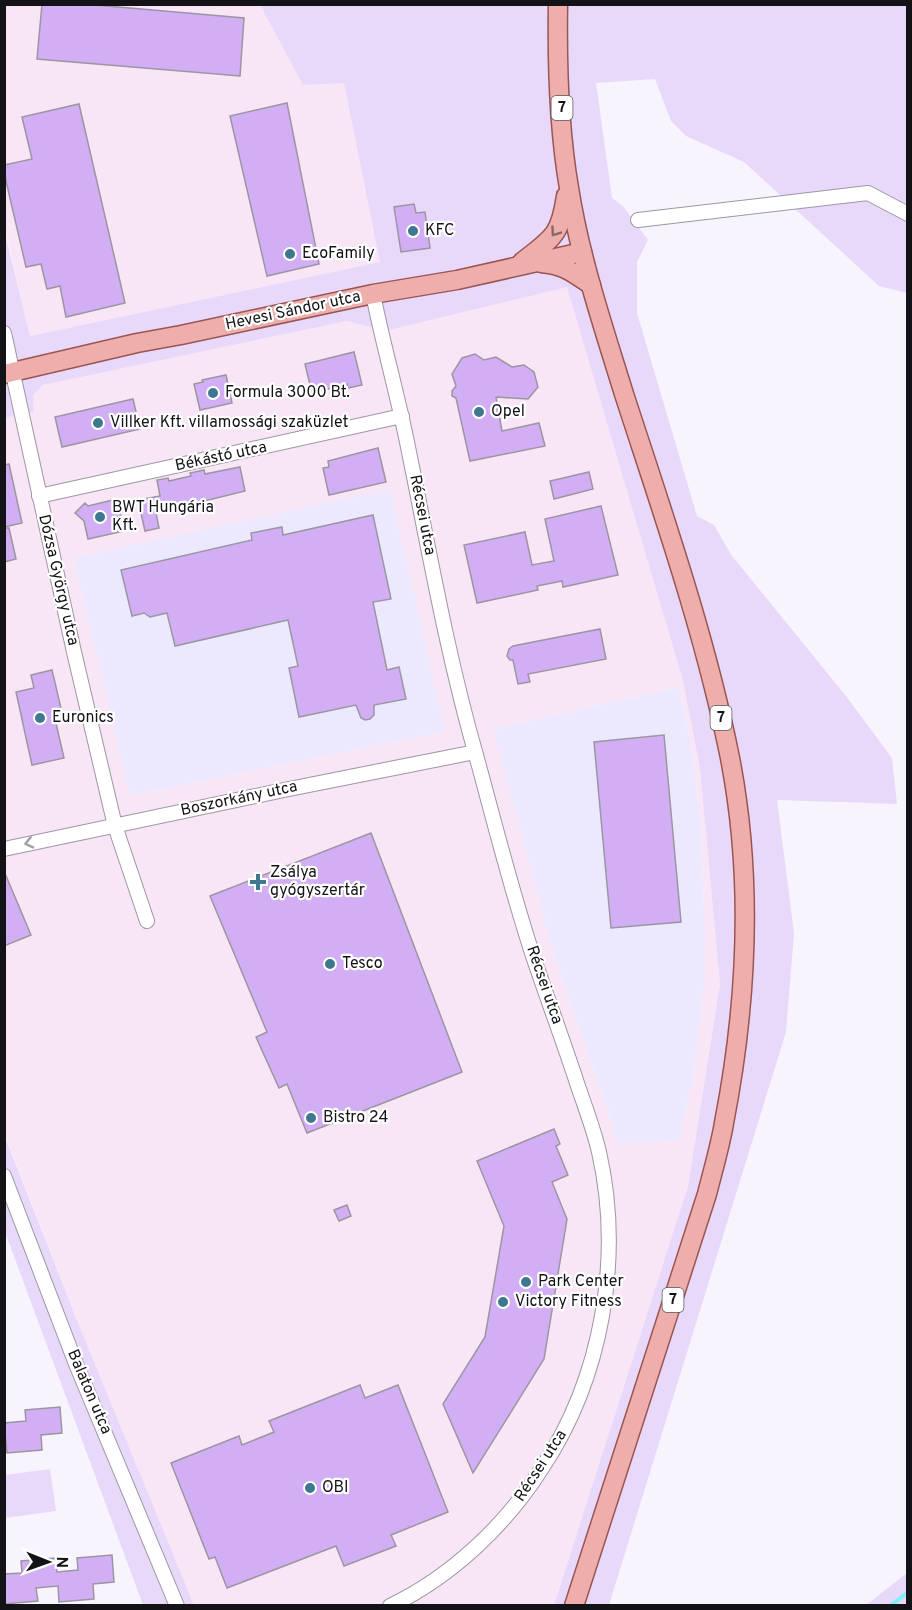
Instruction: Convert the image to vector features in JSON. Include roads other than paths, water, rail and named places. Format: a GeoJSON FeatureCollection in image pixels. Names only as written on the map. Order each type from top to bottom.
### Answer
{"type":"FeatureCollection","features":[{"type":"Feature","properties":{"kind":"main road","name":"7"},"geometry":{"type":"LineString","coordinates":[[558,4],[562,115],[568,184],[582,252],[702,639],[730,760],[741,834],[744,885],[744,936],[737,1048],[721,1138],[703,1205],[574,1605]]}},
{"type":"Feature","properties":{"kind":"main road"},"geometry":{"type":"LineString","coordinates":[[518,265],[548,241],[558,229],[564,214],[568,184]]}},
{"type":"Feature","properties":{"kind":"main road","name":"Hevesi Sándor utca"},"geometry":{"type":"LineString","coordinates":[[8,373],[136,343],[373,294],[457,280],[582,252]]}},
{"type":"Feature","properties":{"kind":"main road"},"geometry":{"type":"LineString","coordinates":[[518,265],[534,263],[560,266],[570,270],[591,285]]}},
{"type":"Feature","properties":{"kind":"street"},"geometry":{"type":"LineString","coordinates":[[638,220],[868,193],[908,214]]}},
{"type":"Feature","properties":{"kind":"street","name":"Récsei utca"},"geometry":{"type":"LineString","coordinates":[[373,294],[402,417],[442,620],[475,752],[532,952],[592,1128],[599,1154],[607,1228],[601,1320],[587,1378],[564,1432],[532,1484],[492,1530],[453,1566],[418,1591],[390,1605]]}},
{"type":"Feature","properties":{"kind":"street","name":"Dózsa György utca"},"geometry":{"type":"LineString","coordinates":[[4,333],[8,373],[39,496],[115,826],[147,921]]}},
{"type":"Feature","properties":{"kind":"street","name":"Békástó utca"},"geometry":{"type":"LineString","coordinates":[[39,496],[402,417]]}},
{"type":"Feature","properties":{"kind":"street","name":"Boszorkány utca"},"geometry":{"type":"LineString","coordinates":[[4,849],[475,752]]}},
{"type":"Feature","properties":{"kind":"street","name":"Balaton utca"},"geometry":{"type":"LineString","coordinates":[[4,1176],[76,1364],[177,1605]]}},
{"type":"Feature","properties":{"kind":"waterway"},"geometry":{"type":"LineString","coordinates":[[890,1606],[908,1592]]}},
{"type":"Feature","properties":{"kind":"place","name":"KFC"},"geometry":{"type":"Point","coordinates":[413,231]}},
{"type":"Feature","properties":{"kind":"place","name":"EcoFamily"},"geometry":{"type":"Point","coordinates":[290,254]}},
{"type":"Feature","properties":{"kind":"place","name":"Formula 3000 Bt."},"geometry":{"type":"Point","coordinates":[213,393]}},
{"type":"Feature","properties":{"kind":"place","name":"Opel"},"geometry":{"type":"Point","coordinates":[479,412]}},
{"type":"Feature","properties":{"kind":"place","name":"Villker Kft. villamossági szaküzlet"},"geometry":{"type":"Point","coordinates":[98,423]}},
{"type":"Feature","properties":{"kind":"place","name":"BWT Hungária Kft."},"geometry":{"type":"Point","coordinates":[100,517]}},
{"type":"Feature","properties":{"kind":"place","name":"Euronics"},"geometry":{"type":"Point","coordinates":[40,718]}},
{"type":"Feature","properties":{"kind":"place","name":"Zsálya gyógyszertár"},"geometry":{"type":"Point","coordinates":[258,882]}},
{"type":"Feature","properties":{"kind":"place","name":"Tesco"},"geometry":{"type":"Point","coordinates":[330,964]}},
{"type":"Feature","properties":{"kind":"place","name":"Bistro 24"},"geometry":{"type":"Point","coordinates":[311,1118]}},
{"type":"Feature","properties":{"kind":"place","name":"Park Center"},"geometry":{"type":"Point","coordinates":[526,1282]}},
{"type":"Feature","properties":{"kind":"place","name":"Victory Fitness"},"geometry":{"type":"Point","coordinates":[503,1302]}},
{"type":"Feature","properties":{"kind":"place","name":"OBI"},"geometry":{"type":"Point","coordinates":[310,1488]}}]}
